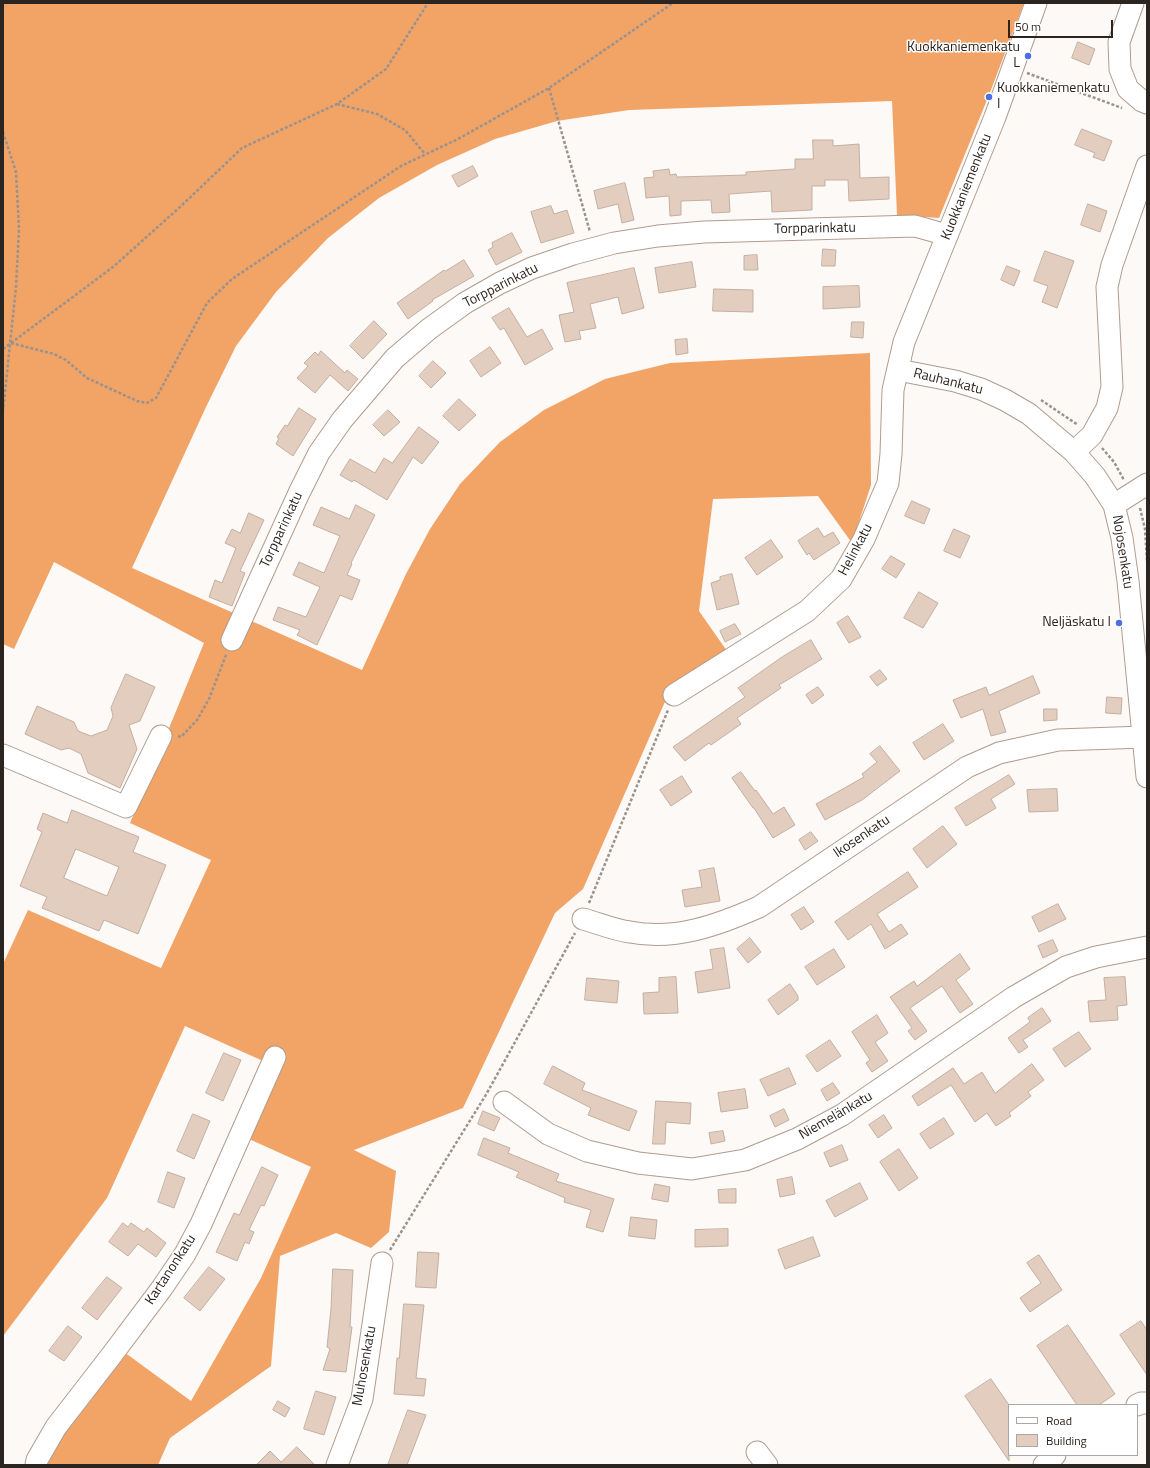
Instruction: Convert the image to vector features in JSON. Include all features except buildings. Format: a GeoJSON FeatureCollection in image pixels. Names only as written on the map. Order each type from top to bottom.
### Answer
{"type":"FeatureCollection","features":[{"type":"Feature","properties":{"kind":"street","name":"Kuokkaniemenkatu"},"geometry":{"type":"LineString","coordinates":[[898,370],[904,342],[992,124],[1036,3]]}},
{"type":"Feature","properties":{"kind":"street"},"geometry":{"type":"LineString","coordinates":[[1133,3],[1119,42],[1120,68],[1128,89],[1142,101],[1147,103]]}},
{"type":"Feature","properties":{"kind":"street"},"geometry":{"type":"LineString","coordinates":[[1074,452],[1092,435],[1108,408],[1112,387],[1108,287],[1112,265],[1147,166]]}},
{"type":"Feature","properties":{"kind":"street","name":"Torpparinkatu"},"geometry":{"type":"LineString","coordinates":[[232,640],[299,493],[319,453],[342,420],[395,358],[429,329],[465,303],[500,283],[532,268],[573,254],[614,243],[658,236],[704,232],[915,226],[947,235]]}},
{"type":"Feature","properties":{"kind":"street","name":"Rauhankatu"},"geometry":{"type":"LineString","coordinates":[[898,370],[955,381],[981,389],[1005,400],[1029,414],[1074,452]]}},
{"type":"Feature","properties":{"kind":"street","name":"Helinkatu"},"geometry":{"type":"LineString","coordinates":[[674,695],[807,612],[841,579],[864,539],[888,483],[891,454],[893,390],[898,370]]}},
{"type":"Feature","properties":{"kind":"street","name":"Nojosenkatu"},"geometry":{"type":"LineString","coordinates":[[1074,452],[1094,476],[1114,505],[1122,538],[1144,726],[1147,777]]}},
{"type":"Feature","properties":{"kind":"street"},"geometry":{"type":"LineString","coordinates":[[1114,505],[1147,484]]}},
{"type":"Feature","properties":{"kind":"street","name":"Ikosenkatu"},"geometry":{"type":"LineString","coordinates":[[583,919],[630,932],[662,935],[691,931],[725,922],[759,907],[967,766],[999,753],[1058,740],[1144,726]]}},
{"type":"Feature","properties":{"kind":"street"},"geometry":{"type":"LineString","coordinates":[[3,755],[126,806],[161,736]]}},
{"type":"Feature","properties":{"kind":"street","name":"Niemelänkatu"},"geometry":{"type":"LineString","coordinates":[[504,1102],[548,1134],[587,1151],[638,1163],[692,1168],[745,1160],[796,1140],[842,1115],[1014,997],[1066,967],[1096,957],[1147,948]]}},
{"type":"Feature","properties":{"kind":"street","name":"Kartanonkatu"},"geometry":{"type":"LineString","coordinates":[[36,1465],[37,1460],[56,1427],[162,1288],[185,1254],[201,1224],[276,1057]]}},
{"type":"Feature","properties":{"kind":"street","name":"Muhosenkatu"},"geometry":{"type":"LineString","coordinates":[[337,1465],[362,1399],[382,1263]]}},
{"type":"Feature","properties":{"kind":"street"},"geometry":{"type":"LineString","coordinates":[[1044,1465],[1055,1456]]}},
{"type":"Feature","properties":{"kind":"path"},"geometry":{"type":"LineString","coordinates":[[3,349],[113,267],[180,207],[242,148],[337,104],[386,69],[428,3]]}},
{"type":"Feature","properties":{"kind":"path"},"geometry":{"type":"LineString","coordinates":[[11,343],[54,354],[66,360],[87,378],[137,401],[147,403],[156,398],[207,303],[232,279],[401,166],[458,140],[549,88],[673,3]]}},
{"type":"Feature","properties":{"kind":"path"},"geometry":{"type":"LineString","coordinates":[[1013,68],[1125,109]]}},
{"type":"Feature","properties":{"kind":"path"},"geometry":{"type":"LineString","coordinates":[[549,88],[595,248]]}},
{"type":"Feature","properties":{"kind":"path"},"geometry":{"type":"LineString","coordinates":[[337,104],[377,114],[405,130],[425,154]]}},
{"type":"Feature","properties":{"kind":"path"},"geometry":{"type":"LineString","coordinates":[[3,132],[16,172],[19,229],[11,343],[3,411]]}},
{"type":"Feature","properties":{"kind":"path"},"geometry":{"type":"LineString","coordinates":[[161,736],[181,736],[197,720],[209,699],[232,640]]}},
{"type":"Feature","properties":{"kind":"path"},"geometry":{"type":"LineString","coordinates":[[382,1263],[487,1093],[583,919],[674,695]]}},
{"type":"Feature","properties":{"kind":"shaded area"},"geometry":{"type":"Polygon","coordinates":[[[3,3],[1024,3],[989,95],[939,218],[897,215],[892,101],[629,110],[557,121],[495,139],[437,165],[379,198],[328,238],[276,292],[236,346],[206,407],[132,568],[362,670],[406,574],[430,529],[460,484],[500,442],[544,410],[605,379],[670,363],[870,353],[871,485],[852,543],[818,496],[713,499],[699,611],[727,651],[671,688],[583,889],[555,913],[463,1108],[354,1150],[396,1171],[389,1232],[371,1248],[336,1233],[280,1256],[271,1366],[170,1438],[158,1465],[46,1465],[51,1451],[124,1352],[191,1401],[261,1278],[311,1167],[249,1139],[281,1069],[185,1026],[107,1198],[3,1336],[3,964],[28,910],[161,968],[211,860],[130,823],[204,643],[54,562],[14,649],[3,644],[3,3]]]}},
{"type":"Feature","properties":{"kind":"place","name":"Kuokkaniemenkatu L"},"geometry":{"type":"Point","coordinates":[1028,56]}},
{"type":"Feature","properties":{"kind":"place","name":"Kuokkaniemenkatu I"},"geometry":{"type":"Point","coordinates":[989,97]}},
{"type":"Feature","properties":{"kind":"place","name":"Neljäskatu I"},"geometry":{"type":"Point","coordinates":[1119,623]}}]}
